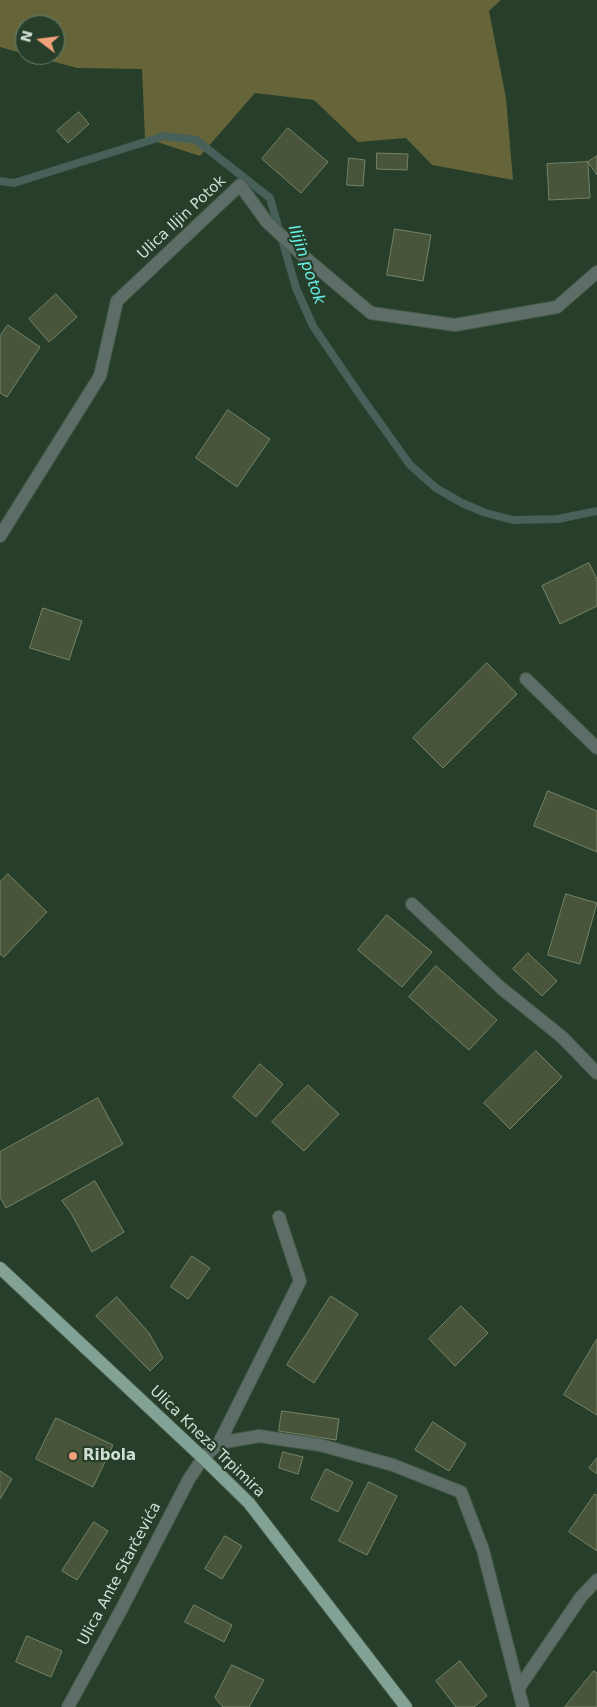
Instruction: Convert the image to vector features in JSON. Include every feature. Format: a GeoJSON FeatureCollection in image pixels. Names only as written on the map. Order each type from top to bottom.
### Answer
{"type":"FeatureCollection","features":[{"type":"Feature","properties":{"kind":"main road","name":"Ulica Kneza Trpimira"},"geometry":{"type":"LineString","coordinates":[[0,1268],[249,1503],[406,1707]]}},
{"type":"Feature","properties":{"kind":"street","name":"Ulica Iljin Potok"},"geometry":{"type":"LineString","coordinates":[[0,536],[100,376],[117,302],[240,186],[267,222],[301,254],[371,313],[456,325],[558,307],[597,272]]}},
{"type":"Feature","properties":{"kind":"street"},"geometry":{"type":"LineString","coordinates":[[526,679],[597,748]]}},
{"type":"Feature","properties":{"kind":"street"},"geometry":{"type":"LineString","coordinates":[[412,904],[501,988],[562,1037],[597,1073]]}},
{"type":"Feature","properties":{"kind":"street"},"geometry":{"type":"LineString","coordinates":[[219,1443],[300,1281],[279,1217]]}},
{"type":"Feature","properties":{"kind":"street"},"geometry":{"type":"LineString","coordinates":[[219,1443],[259,1436],[320,1445],[393,1465],[461,1492],[483,1550],[523,1707]]}},
{"type":"Feature","properties":{"kind":"street","name":"Ulica Ante Starčevića"},"geometry":{"type":"LineString","coordinates":[[68,1707],[189,1479],[203,1458],[219,1443]]}},
{"type":"Feature","properties":{"kind":"street"},"geometry":{"type":"LineString","coordinates":[[518,1689],[581,1597],[597,1580]]}},
{"type":"Feature","properties":{"kind":"shaded area"},"geometry":{"type":"Polygon","coordinates":[[[0,0],[501,0],[489,11],[506,98],[513,180],[432,165],[406,138],[358,142],[314,100],[255,93],[200,156],[145,138],[142,69],[77,68],[65,65],[65,15],[15,15],[15,51],[0,47],[0,0]]]}},
{"type":"Feature","properties":{"kind":"building"},"geometry":{"type":"Polygon","coordinates":[[[79,112],[89,124],[68,143],[57,131],[79,112]]]}},
{"type":"Feature","properties":{"kind":"building"},"geometry":{"type":"Polygon","coordinates":[[[288,128],[328,162],[301,193],[262,159],[288,128]]]}},
{"type":"Feature","properties":{"kind":"building"},"geometry":{"type":"Polygon","coordinates":[[[377,153],[408,154],[407,170],[377,169],[377,153]]]}},
{"type":"Feature","properties":{"kind":"building"},"geometry":{"type":"Polygon","coordinates":[[[597,156],[597,175],[588,162],[597,156]]]}},
{"type":"Feature","properties":{"kind":"building"},"geometry":{"type":"Polygon","coordinates":[[[349,158],[365,160],[363,186],[347,185],[349,158]]]}},
{"type":"Feature","properties":{"kind":"building"},"geometry":{"type":"Polygon","coordinates":[[[588,162],[590,198],[549,200],[547,164],[588,162]]]}},
{"type":"Feature","properties":{"kind":"building"},"geometry":{"type":"Polygon","coordinates":[[[395,229],[431,235],[423,281],[387,275],[395,229]]]}},
{"type":"Feature","properties":{"kind":"building"},"geometry":{"type":"Polygon","coordinates":[[[56,294],[77,317],[49,342],[29,319],[56,294]]]}},
{"type":"Feature","properties":{"kind":"building"},"geometry":{"type":"Polygon","coordinates":[[[8,325],[40,347],[7,397],[0,393],[0,336],[8,325]]]}},
{"type":"Feature","properties":{"kind":"building"},"geometry":{"type":"Polygon","coordinates":[[[228,410],[270,439],[237,487],[196,458],[228,410]]]}},
{"type":"Feature","properties":{"kind":"building"},"geometry":{"type":"Polygon","coordinates":[[[589,563],[597,579],[597,606],[560,624],[542,586],[589,563]]]}},
{"type":"Feature","properties":{"kind":"building"},"geometry":{"type":"Polygon","coordinates":[[[43,608],[82,621],[69,660],[30,648],[43,608]]]}},
{"type":"Feature","properties":{"kind":"building"},"geometry":{"type":"Polygon","coordinates":[[[487,663],[517,694],[443,768],[413,738],[487,663]]]}},
{"type":"Feature","properties":{"kind":"building"},"geometry":{"type":"Polygon","coordinates":[[[548,791],[597,811],[597,852],[534,826],[548,791]]]}},
{"type":"Feature","properties":{"kind":"building"},"geometry":{"type":"Polygon","coordinates":[[[8,874],[47,912],[4,957],[0,954],[0,882],[8,874]]]}},
{"type":"Feature","properties":{"kind":"building"},"geometry":{"type":"Polygon","coordinates":[[[566,894],[597,903],[580,964],[548,955],[566,894]]]}},
{"type":"Feature","properties":{"kind":"building"},"geometry":{"type":"Polygon","coordinates":[[[387,915],[432,952],[402,987],[358,950],[387,915]]]}},
{"type":"Feature","properties":{"kind":"building"},"geometry":{"type":"Polygon","coordinates":[[[528,953],[557,981],[542,996],[513,969],[528,953]]]}},
{"type":"Feature","properties":{"kind":"building"},"geometry":{"type":"Polygon","coordinates":[[[436,966],[497,1020],[469,1050],[409,997],[436,966]]]}},
{"type":"Feature","properties":{"kind":"building"},"geometry":{"type":"Polygon","coordinates":[[[536,1051],[562,1077],[510,1129],[484,1103],[536,1051]]]}},
{"type":"Feature","properties":{"kind":"building"},"geometry":{"type":"Polygon","coordinates":[[[260,1064],[283,1084],[256,1117],[233,1097],[260,1064]]]}},
{"type":"Feature","properties":{"kind":"building"},"geometry":{"type":"Polygon","coordinates":[[[308,1085],[339,1114],[304,1151],[272,1122],[308,1085]]]}},
{"type":"Feature","properties":{"kind":"building"},"geometry":{"type":"Polygon","coordinates":[[[98,1098],[123,1144],[6,1208],[0,1197],[0,1152],[98,1098]]]}},
{"type":"Feature","properties":{"kind":"building"},"geometry":{"type":"Polygon","coordinates":[[[95,1181],[124,1232],[92,1252],[71,1213],[62,1201],[95,1181]]]}},
{"type":"Feature","properties":{"kind":"building"},"geometry":{"type":"Polygon","coordinates":[[[192,1256],[210,1268],[188,1299],[171,1287],[192,1256]]]}},
{"type":"Feature","properties":{"kind":"building"},"geometry":{"type":"Polygon","coordinates":[[[331,1296],[358,1314],[314,1383],[287,1365],[331,1296]]]}},
{"type":"Feature","properties":{"kind":"building"},"geometry":{"type":"Polygon","coordinates":[[[117,1297],[149,1333],[163,1358],[150,1371],[96,1316],[117,1297]]]}},
{"type":"Feature","properties":{"kind":"building"},"geometry":{"type":"Polygon","coordinates":[[[461,1306],[488,1333],[455,1366],[429,1339],[461,1306]]]}},
{"type":"Feature","properties":{"kind":"building"},"geometry":{"type":"Polygon","coordinates":[[[597,1339],[597,1415],[564,1395],[597,1339]]]}},
{"type":"Feature","properties":{"kind":"building"},"geometry":{"type":"Polygon","coordinates":[[[282,1411],[339,1419],[336,1440],[279,1431],[282,1411]]]}},
{"type":"Feature","properties":{"kind":"building"},"geometry":{"type":"Polygon","coordinates":[[[56,1418],[113,1445],[93,1487],[36,1459],[56,1418]]]}},
{"type":"Feature","properties":{"kind":"building"},"geometry":{"type":"Polygon","coordinates":[[[433,1422],[466,1444],[449,1471],[415,1450],[433,1422]]]}},
{"type":"Feature","properties":{"kind":"building"},"geometry":{"type":"Polygon","coordinates":[[[283,1452],[303,1457],[298,1474],[279,1468],[283,1452]]]}},
{"type":"Feature","properties":{"kind":"building"},"geometry":{"type":"Polygon","coordinates":[[[597,1458],[597,1474],[589,1468],[597,1458]]]}},
{"type":"Feature","properties":{"kind":"building"},"geometry":{"type":"Polygon","coordinates":[[[326,1469],[353,1482],[338,1512],[311,1499],[326,1469]]]}},
{"type":"Feature","properties":{"kind":"building"},"geometry":{"type":"Polygon","coordinates":[[[0,1471],[12,1479],[0,1499],[0,1471]]]}},
{"type":"Feature","properties":{"kind":"building"},"geometry":{"type":"Polygon","coordinates":[[[369,1482],[397,1496],[367,1555],[339,1541],[369,1482]]]}},
{"type":"Feature","properties":{"kind":"building"},"geometry":{"type":"Polygon","coordinates":[[[595,1494],[597,1495],[597,1551],[569,1532],[595,1494]]]}},
{"type":"Feature","properties":{"kind":"building"},"geometry":{"type":"Polygon","coordinates":[[[94,1522],[108,1531],[77,1580],[62,1571],[94,1522]]]}},
{"type":"Feature","properties":{"kind":"building"},"geometry":{"type":"Polygon","coordinates":[[[225,1536],[242,1546],[222,1579],[205,1569],[225,1536]]]}},
{"type":"Feature","properties":{"kind":"building"},"geometry":{"type":"Polygon","coordinates":[[[194,1605],[232,1625],[224,1642],[185,1622],[194,1605]]]}},
{"type":"Feature","properties":{"kind":"building"},"geometry":{"type":"Polygon","coordinates":[[[27,1636],[62,1651],[51,1677],[16,1662],[27,1636]]]}},
{"type":"Feature","properties":{"kind":"building"},"geometry":{"type":"Polygon","coordinates":[[[460,1661],[487,1696],[474,1707],[456,1707],[436,1681],[460,1661]]]}},
{"type":"Feature","properties":{"kind":"building"},"geometry":{"type":"Polygon","coordinates":[[[232,1665],[264,1680],[249,1707],[223,1707],[215,1698],[232,1665]]]}},
{"type":"Feature","properties":{"kind":"building"},"geometry":{"type":"Polygon","coordinates":[[[594,1671],[597,1673],[597,1707],[565,1707],[594,1671]]]}},
{"type":"Feature","properties":{"kind":"waterway","name":"Ilijin potok"},"geometry":{"type":"LineString","coordinates":[[0,181],[14,183],[164,136],[196,140],[270,198],[296,288],[313,326],[410,465],[436,488],[462,503],[486,513],[513,520],[558,519],[597,511]]}},
{"type":"Feature","properties":{"kind":"place","name":"Ribola"},"geometry":{"type":"Point","coordinates":[73,1456]}}]}
